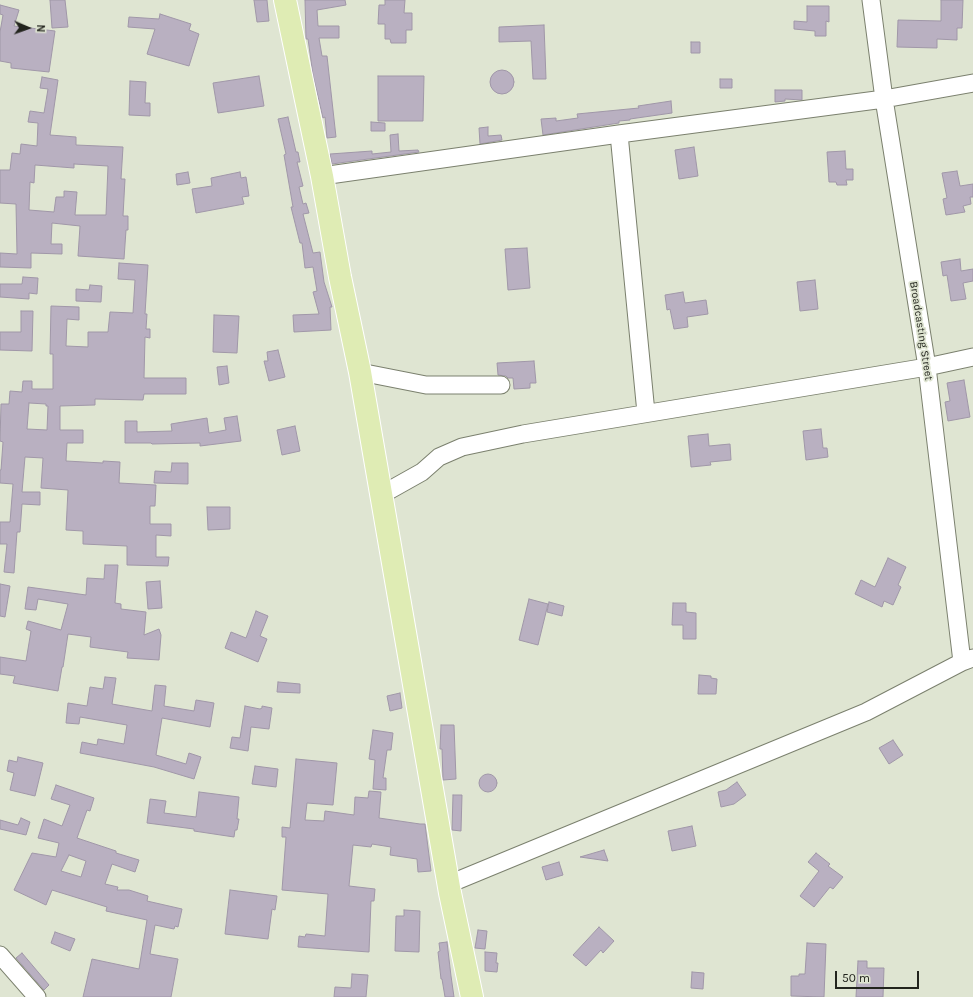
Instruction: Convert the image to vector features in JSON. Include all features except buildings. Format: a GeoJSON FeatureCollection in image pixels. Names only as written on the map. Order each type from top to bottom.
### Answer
{"type":"FeatureCollection","features":[{"type":"Feature","properties":{"kind":"main road"},"geometry":{"type":"LineString","coordinates":[[285,0],[322,176],[340,277],[360,372],[450,893],[472,997]]}},
{"type":"Feature","properties":{"kind":"street","name":"Broadcasting Street"},"geometry":{"type":"LineString","coordinates":[[871,0],[884,99],[927,367],[968,660]]}},
{"type":"Feature","properties":{"kind":"street"},"geometry":{"type":"LineString","coordinates":[[322,176],[619,134],[884,99],[973,83]]}},
{"type":"Feature","properties":{"kind":"street"},"geometry":{"type":"LineString","coordinates":[[619,134],[646,413]]}},
{"type":"Feature","properties":{"kind":"street"},"geometry":{"type":"LineString","coordinates":[[381,495],[422,472],[439,458],[462,447],[523,434],[927,367],[973,357]]}},
{"type":"Feature","properties":{"kind":"street"},"geometry":{"type":"LineString","coordinates":[[360,372],[426,385],[501,385]]}},
{"type":"Feature","properties":{"kind":"street"},"geometry":{"type":"LineString","coordinates":[[449,884],[866,712],[968,660]]}},
{"type":"Feature","properties":{"kind":"street"},"geometry":{"type":"LineString","coordinates":[[0,955],[37,997]]}}]}
